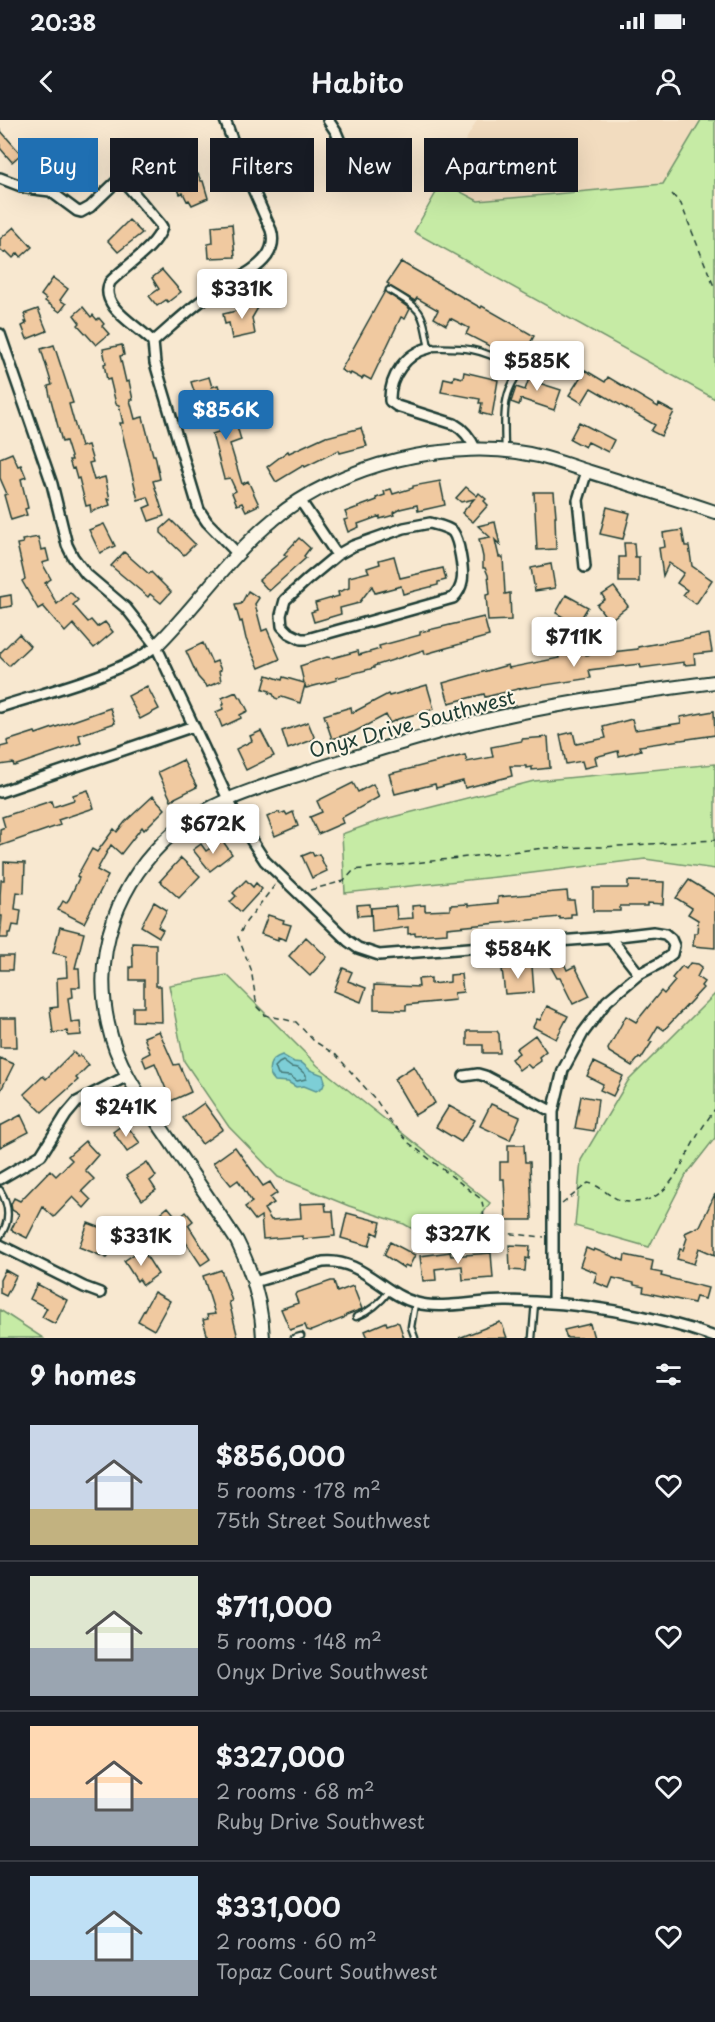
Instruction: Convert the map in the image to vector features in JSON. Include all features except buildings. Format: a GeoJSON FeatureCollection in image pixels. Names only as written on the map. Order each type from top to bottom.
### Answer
{"type":"FeatureCollection","features":[{"type":"Feature","properties":{"kind":"street"},"geometry":{"type":"LineString","coordinates":[[153,342],[192,308],[260,264],[271,249],[274,239],[271,230],[225,120]]}},
{"type":"Feature","properties":{"kind":"street"},"geometry":{"type":"LineString","coordinates":[[328,120],[339,138]]}},
{"type":"Feature","properties":{"kind":"street"},"geometry":{"type":"LineString","coordinates":[[0,178],[26,188],[50,190],[76,211],[81,212],[90,207],[110,188]]}},
{"type":"Feature","properties":{"kind":"street"},"geometry":{"type":"LineString","coordinates":[[132,192],[160,224],[162,231],[156,240],[110,282],[108,295],[117,310],[153,342],[155,363],[200,510],[207,522],[238,554]]}},
{"type":"Feature","properties":{"kind":"street"},"geometry":{"type":"LineString","coordinates":[[0,334],[52,484],[67,545],[73,557],[86,574],[126,608],[156,646],[244,832],[257,851],[348,941],[358,948],[379,955],[654,932],[665,934],[671,939],[674,946],[672,954],[639,974],[607,1001],[575,1046],[563,1070],[553,1112],[553,1303]]}},
{"type":"Feature","properties":{"kind":"street"},"geometry":{"type":"LineString","coordinates":[[429,348],[416,352],[405,362],[390,390],[390,401],[397,406],[454,424],[461,428],[476,450]]}},
{"type":"Feature","properties":{"kind":"street"},"geometry":{"type":"LineString","coordinates":[[0,707],[103,674],[141,656],[156,646],[172,630],[238,554],[272,520],[328,484],[384,464],[438,453],[476,450],[537,455],[715,512]]}},
{"type":"Feature","properties":{"kind":"street"},"geometry":{"type":"LineString","coordinates":[[585,567],[578,500],[587,471]]}},
{"type":"Feature","properties":{"kind":"street"},"geometry":{"type":"LineString","coordinates":[[300,500],[337,555]]}},
{"type":"Feature","properties":{"kind":"street"},"geometry":{"type":"LineString","coordinates":[[430,523],[452,531],[460,556],[463,579],[457,594],[446,601],[308,639],[292,636],[282,626],[280,615],[283,605],[308,579],[337,555],[368,540],[430,523]]}},
{"type":"Feature","properties":{"kind":"street","name":"Onyx Drive Southwest"},"geometry":{"type":"LineString","coordinates":[[263,1338],[260,1306],[254,1282],[237,1241],[140,1099],[127,1077],[113,1041],[106,1012],[104,959],[109,932],[127,891],[145,862],[174,832],[194,817],[229,800],[326,766],[442,731],[552,707],[636,692],[715,682]]}},
{"type":"Feature","properties":{"kind":"street"},"geometry":{"type":"LineString","coordinates":[[0,792],[194,726]]}},
{"type":"Feature","properties":{"kind":"street"},"geometry":{"type":"LineString","coordinates":[[610,937],[639,974]]}},
{"type":"Feature","properties":{"kind":"street"},"geometry":{"type":"LineString","coordinates":[[464,1076],[478,1074],[485,1076],[553,1112]]}},
{"type":"Feature","properties":{"kind":"street"},"geometry":{"type":"LineString","coordinates":[[0,1179],[41,1155],[77,1102],[127,1077]]}},
{"type":"Feature","properties":{"kind":"street"},"geometry":{"type":"LineString","coordinates":[[0,1245],[100,1293]]}},
{"type":"Feature","properties":{"kind":"street"},"geometry":{"type":"LineString","coordinates":[[254,1282],[333,1261],[354,1266],[403,1299],[415,1303],[426,1305],[493,1300],[587,1305],[632,1313],[684,1326],[715,1337]]}},
{"type":"Feature","properties":{"kind":"lane"},"geometry":{"type":"LineString","coordinates":[[388,291],[418,309],[425,325],[429,348],[463,347],[483,351],[511,365]]}},
{"type":"Feature","properties":{"kind":"lane"},"geometry":{"type":"LineString","coordinates":[[505,451],[506,396],[510,384],[538,352]]}},
{"type":"Feature","properties":{"kind":"lane"},"geometry":{"type":"LineString","coordinates":[[0,1190],[7,1204],[8,1213],[7,1223],[0,1236]]}},
{"type":"Feature","properties":{"kind":"lane"},"geometry":{"type":"LineString","coordinates":[[356,1317],[364,1314],[383,1299],[390,1290]]}},
{"type":"Feature","properties":{"kind":"lane"},"geometry":{"type":"LineString","coordinates":[[532,1338],[535,1301]]}},
{"type":"Feature","properties":{"kind":"lane"},"geometry":{"type":"LineString","coordinates":[[415,1303],[411,1327],[415,1338]]}},
{"type":"Feature","properties":{"kind":"lane"},"geometry":{"type":"LineString","coordinates":[[294,1338],[301,1336]]}},
{"type":"Feature","properties":{"kind":"path"},"geometry":{"type":"LineString","coordinates":[[672,195],[681,204],[715,289]]}},
{"type":"Feature","properties":{"kind":"path"},"geometry":{"type":"LineString","coordinates":[[297,893],[333,886],[344,881],[354,870],[364,868],[545,848],[715,840]]}},
{"type":"Feature","properties":{"kind":"path"},"geometry":{"type":"LineString","coordinates":[[283,879],[272,888],[238,937],[252,969],[257,1007],[266,1015],[296,1022],[314,1041],[336,1055],[376,1100],[409,1143],[482,1199],[484,1224],[487,1230],[491,1233],[552,1238]]}},
{"type":"Feature","properties":{"kind":"path"},"geometry":{"type":"LineString","coordinates":[[552,1212],[588,1184],[595,1185],[613,1198],[628,1202],[650,1200],[658,1196],[682,1167],[694,1141],[715,1110]]}},
{"type":"Feature","properties":{"kind":"shaded area"},"geometry":{"type":"Polygon","coordinates":[[[477,120],[701,120],[663,184],[578,192],[578,138],[467,138],[477,120]]]}},
{"type":"Feature","properties":{"kind":"shaded area"},"geometry":{"type":"Polygon","coordinates":[[[460,192],[575,192],[477,201],[460,192]]]}},
{"type":"Feature","properties":{"kind":"green space"},"geometry":{"type":"Polygon","coordinates":[[[701,120],[715,120],[715,399],[414,232],[436,192],[461,192],[478,201],[663,184],[701,120]]]}},
{"type":"Feature","properties":{"kind":"green space"},"geometry":{"type":"Polygon","coordinates":[[[715,764],[715,869],[645,859],[345,893],[342,834],[381,820],[534,781],[715,764]]]}},
{"type":"Feature","properties":{"kind":"green space"},"geometry":{"type":"Polygon","coordinates":[[[227,975],[318,1066],[490,1203],[456,1254],[404,1224],[349,1206],[278,1177],[229,1127],[184,1061],[169,985],[227,975]]]}},
{"type":"Feature","properties":{"kind":"green space"},"geometry":{"type":"Polygon","coordinates":[[[715,994],[715,1138],[686,1175],[649,1247],[575,1226],[581,1160],[628,1081],[715,994]]]}},
{"type":"Feature","properties":{"kind":"green space"},"geometry":{"type":"Polygon","coordinates":[[[0,1310],[43,1338],[0,1338],[0,1310]]]}},
{"type":"Feature","properties":{"kind":"water"},"geometry":{"type":"Polygon","coordinates":[[[282,1055],[323,1075],[325,1081],[323,1087],[316,1091],[304,1086],[296,1087],[288,1082],[275,1081],[269,1069],[271,1062],[282,1055]]]}}]}
